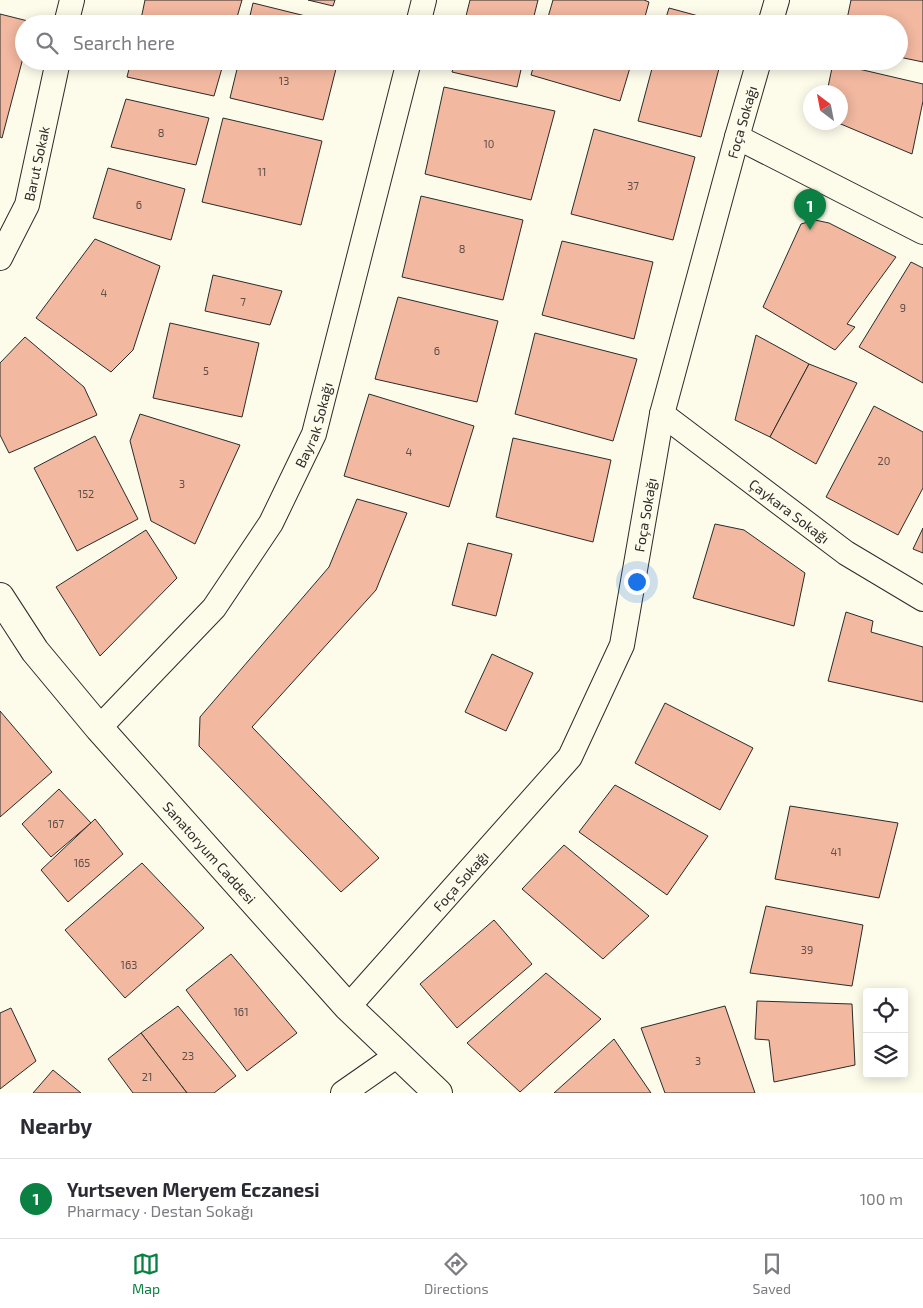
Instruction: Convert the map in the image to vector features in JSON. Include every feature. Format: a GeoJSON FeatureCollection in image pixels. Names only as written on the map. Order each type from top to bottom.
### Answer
{"type":"FeatureCollection","features":[{"type":"Feature","properties":{"kind":"main road","name":"Sanatoryum Caddesi"},"geometry":{"type":"LineString","coordinates":[[0,597],[35,651],[99,728],[348,1006],[438,1093]]}},
{"type":"Feature","properties":{"kind":"street"},"geometry":{"type":"LineString","coordinates":[[68,15],[72,0]]}},
{"type":"Feature","properties":{"kind":"street"},"geometry":{"type":"LineString","coordinates":[[420,15],[424,0]]}},
{"type":"Feature","properties":{"kind":"street","name":"Barut Sokak"},"geometry":{"type":"LineString","coordinates":[[0,258],[27,205],[56,70]]}},
{"type":"Feature","properties":{"kind":"street","name":"Bayrak Sokağı"},"geometry":{"type":"LineString","coordinates":[[99,728],[214,608],[271,522],[314,434],[407,70]]}},
{"type":"Feature","properties":{"kind":"street","name":"Foça Sokağı"},"geometry":{"type":"LineString","coordinates":[[348,1006],[570,757],[622,645],[662,414],[736,136],[756,70]]}},
{"type":"Feature","properties":{"kind":"street"},"geometry":{"type":"LineString","coordinates":[[736,136],[923,232]]}},
{"type":"Feature","properties":{"kind":"street","name":"Çaykara Sokağı"},"geometry":{"type":"LineString","coordinates":[[662,414],[846,553],[923,599]]}},
{"type":"Feature","properties":{"kind":"street"},"geometry":{"type":"LineString","coordinates":[[343,1093],[398,1054]]}},
{"type":"Feature","properties":{"kind":"building"},"geometry":{"type":"Polygon","coordinates":[[[145,0],[242,0],[238,15],[142,15],[145,0]]]}},
{"type":"Feature","properties":{"kind":"building"},"geometry":{"type":"Polygon","coordinates":[[[308,0],[335,0],[333,6],[308,0]]]}},
{"type":"Feature","properties":{"kind":"building"},"geometry":{"type":"Polygon","coordinates":[[[470,0],[538,0],[534,15],[466,15],[470,0]]]}},
{"type":"Feature","properties":{"kind":"building"},"geometry":{"type":"Polygon","coordinates":[[[553,0],[644,0],[649,2],[645,15],[549,15],[553,0]]]}},
{"type":"Feature","properties":{"kind":"building"},"geometry":{"type":"Polygon","coordinates":[[[851,0],[923,0],[923,62],[908,59],[908,15],[848,15],[851,0]]]}},
{"type":"Feature","properties":{"kind":"building"},"geometry":{"type":"Polygon","coordinates":[[[253,3],[302,15],[250,15],[253,3]]]}},
{"type":"Feature","properties":{"kind":"building"},"geometry":{"type":"Polygon","coordinates":[[[669,8],[695,15],[667,15],[669,8]]]}},
{"type":"Feature","properties":{"kind":"building"},"geometry":{"type":"Polygon","coordinates":[[[0,14],[15,18],[15,70],[20,70],[2,138],[0,137],[0,14]]]}},
{"type":"Feature","properties":{"kind":"building"},"geometry":{"type":"Polygon","coordinates":[[[129,70],[221,70],[214,96],[127,77],[129,70]]]}},
{"type":"Feature","properties":{"kind":"building"},"geometry":{"type":"Polygon","coordinates":[[[237,70],[336,70],[323,120],[230,98],[237,70]]]}},
{"type":"Feature","properties":{"kind":"building"},"geometry":{"type":"Polygon","coordinates":[[[453,70],[521,70],[517,87],[452,72],[453,70]]]}},
{"type":"Feature","properties":{"kind":"building"},"geometry":{"type":"Polygon","coordinates":[[[532,70],[629,70],[620,101],[531,75],[532,70]]]}},
{"type":"Feature","properties":{"kind":"building"},"geometry":{"type":"Polygon","coordinates":[[[652,70],[719,70],[701,137],[638,121],[652,70]]]}},
{"type":"Feature","properties":{"kind":"building"},"geometry":{"type":"Polygon","coordinates":[[[832,70],[863,70],[923,84],[923,101],[912,154],[848,127],[848,85],[828,85],[832,70]]]}},
{"type":"Feature","properties":{"kind":"building"},"geometry":{"type":"Polygon","coordinates":[[[444,87],[555,111],[531,200],[425,174],[444,87]]]}},
{"type":"Feature","properties":{"kind":"building"},"geometry":{"type":"Polygon","coordinates":[[[126,99],[209,118],[196,165],[111,147],[126,99]]]}},
{"type":"Feature","properties":{"kind":"building"},"geometry":{"type":"Polygon","coordinates":[[[223,118],[322,141],[301,225],[202,202],[223,118]]]}},
{"type":"Feature","properties":{"kind":"building"},"geometry":{"type":"Polygon","coordinates":[[[594,129],[695,157],[673,240],[571,214],[594,129]]]}},
{"type":"Feature","properties":{"kind":"building"},"geometry":{"type":"Polygon","coordinates":[[[108,168],[185,189],[171,240],[93,218],[108,168]]]}},
{"type":"Feature","properties":{"kind":"building"},"geometry":{"type":"Polygon","coordinates":[[[421,196],[523,220],[503,300],[402,277],[421,196]]]}},
{"type":"Feature","properties":{"kind":"building"},"geometry":{"type":"Polygon","coordinates":[[[815,220],[829,223],[896,257],[847,324],[855,327],[835,350],[763,307],[801,224],[815,220]]]}},
{"type":"Feature","properties":{"kind":"building"},"geometry":{"type":"Polygon","coordinates":[[[95,239],[160,266],[133,350],[111,372],[36,318],[95,239]]]}},
{"type":"Feature","properties":{"kind":"building"},"geometry":{"type":"Polygon","coordinates":[[[562,241],[653,262],[634,339],[542,315],[562,241]]]}},
{"type":"Feature","properties":{"kind":"building"},"geometry":{"type":"Polygon","coordinates":[[[911,262],[923,268],[923,383],[859,347],[911,262]]]}},
{"type":"Feature","properties":{"kind":"building"},"geometry":{"type":"Polygon","coordinates":[[[213,275],[282,291],[270,325],[205,311],[213,275]]]}},
{"type":"Feature","properties":{"kind":"building"},"geometry":{"type":"Polygon","coordinates":[[[398,297],[498,321],[477,402],[375,379],[398,297]]]}},
{"type":"Feature","properties":{"kind":"building"},"geometry":{"type":"Polygon","coordinates":[[[170,323],[259,343],[242,417],[153,398],[170,323]]]}},
{"type":"Feature","properties":{"kind":"building"},"geometry":{"type":"Polygon","coordinates":[[[535,333],[637,359],[613,441],[515,414],[535,333]]]}},
{"type":"Feature","properties":{"kind":"building"},"geometry":{"type":"Polygon","coordinates":[[[756,335],[809,364],[770,437],[735,420],[756,335]]]}},
{"type":"Feature","properties":{"kind":"building"},"geometry":{"type":"Polygon","coordinates":[[[25,337],[84,387],[97,415],[9,453],[0,435],[0,363],[25,337]]]}},
{"type":"Feature","properties":{"kind":"building"},"geometry":{"type":"Polygon","coordinates":[[[809,364],[857,383],[816,464],[770,437],[809,364]]]}},
{"type":"Feature","properties":{"kind":"building"},"geometry":{"type":"Polygon","coordinates":[[[369,394],[474,426],[449,507],[344,476],[369,394]]]}},
{"type":"Feature","properties":{"kind":"building"},"geometry":{"type":"Polygon","coordinates":[[[874,406],[923,432],[923,488],[898,535],[826,497],[874,406]]]}},
{"type":"Feature","properties":{"kind":"building"},"geometry":{"type":"Polygon","coordinates":[[[140,414],[240,445],[195,544],[151,521],[130,441],[140,414]]]}},
{"type":"Feature","properties":{"kind":"building"},"geometry":{"type":"Polygon","coordinates":[[[95,436],[138,519],[77,551],[34,468],[95,436]]]}},
{"type":"Feature","properties":{"kind":"building"},"geometry":{"type":"Polygon","coordinates":[[[513,438],[611,460],[593,542],[496,517],[513,438]]]}},
{"type":"Feature","properties":{"kind":"building"},"geometry":{"type":"Polygon","coordinates":[[[357,499],[407,513],[376,590],[252,727],[379,858],[341,892],[199,746],[200,717],[329,567],[357,499]]]}},
{"type":"Feature","properties":{"kind":"building"},"geometry":{"type":"Polygon","coordinates":[[[715,524],[744,530],[805,573],[794,626],[693,598],[715,524]]]}},
{"type":"Feature","properties":{"kind":"building"},"geometry":{"type":"Polygon","coordinates":[[[923,528],[923,553],[913,549],[923,528]]]}},
{"type":"Feature","properties":{"kind":"building"},"geometry":{"type":"Polygon","coordinates":[[[146,530],[177,578],[100,656],[56,587],[146,530]]]}},
{"type":"Feature","properties":{"kind":"building"},"geometry":{"type":"Polygon","coordinates":[[[468,543],[512,554],[496,616],[452,605],[468,543]]]}},
{"type":"Feature","properties":{"kind":"building"},"geometry":{"type":"Polygon","coordinates":[[[846,612],[873,621],[871,632],[923,647],[923,702],[828,681],[846,612]]]}},
{"type":"Feature","properties":{"kind":"building"},"geometry":{"type":"Polygon","coordinates":[[[492,654],[533,673],[506,731],[465,712],[492,654]]]}},
{"type":"Feature","properties":{"kind":"building"},"geometry":{"type":"Polygon","coordinates":[[[665,703],[753,748],[720,810],[635,763],[665,703]]]}},
{"type":"Feature","properties":{"kind":"building"},"geometry":{"type":"Polygon","coordinates":[[[0,711],[52,772],[0,817],[0,711]]]}},
{"type":"Feature","properties":{"kind":"building"},"geometry":{"type":"Polygon","coordinates":[[[615,785],[708,836],[667,895],[579,832],[615,785]]]}},
{"type":"Feature","properties":{"kind":"building"},"geometry":{"type":"Polygon","coordinates":[[[59,789],[91,823],[51,857],[22,824],[59,789]]]}},
{"type":"Feature","properties":{"kind":"building"},"geometry":{"type":"Polygon","coordinates":[[[790,806],[898,823],[879,898],[775,879],[790,806]]]}},
{"type":"Feature","properties":{"kind":"building"},"geometry":{"type":"Polygon","coordinates":[[[95,819],[123,854],[68,902],[41,870],[95,819]]]}},
{"type":"Feature","properties":{"kind":"building"},"geometry":{"type":"Polygon","coordinates":[[[564,845],[649,916],[603,959],[522,889],[564,845]]]}},
{"type":"Feature","properties":{"kind":"building"},"geometry":{"type":"Polygon","coordinates":[[[142,863],[204,928],[125,998],[65,930],[142,863]]]}},
{"type":"Feature","properties":{"kind":"building"},"geometry":{"type":"Polygon","coordinates":[[[766,906],[863,925],[852,986],[750,973],[766,906]]]}},
{"type":"Feature","properties":{"kind":"building"},"geometry":{"type":"Polygon","coordinates":[[[494,920],[532,964],[457,1028],[420,984],[494,920]]]}},
{"type":"Feature","properties":{"kind":"building"},"geometry":{"type":"Polygon","coordinates":[[[231,954],[297,1033],[247,1071],[186,990],[231,954]]]}},
{"type":"Feature","properties":{"kind":"building"},"geometry":{"type":"Polygon","coordinates":[[[546,973],[601,1019],[520,1092],[467,1043],[546,973]]]}},
{"type":"Feature","properties":{"kind":"building"},"geometry":{"type":"Polygon","coordinates":[[[757,1001],[852,1004],[855,1065],[774,1082],[769,1040],[755,1039],[757,1001]]]}},
{"type":"Feature","properties":{"kind":"building"},"geometry":{"type":"Polygon","coordinates":[[[178,1006],[236,1076],[214,1093],[187,1093],[141,1033],[178,1006]]]}},
{"type":"Feature","properties":{"kind":"building"},"geometry":{"type":"Polygon","coordinates":[[[725,1006],[755,1093],[665,1093],[641,1028],[725,1006]]]}},
{"type":"Feature","properties":{"kind":"building"},"geometry":{"type":"Polygon","coordinates":[[[11,1008],[36,1061],[0,1089],[0,1013],[11,1008]]]}},
{"type":"Feature","properties":{"kind":"building"},"geometry":{"type":"Polygon","coordinates":[[[141,1033],[187,1093],[133,1093],[108,1059],[141,1033]]]}},
{"type":"Feature","properties":{"kind":"building"},"geometry":{"type":"Polygon","coordinates":[[[614,1039],[651,1093],[554,1093],[614,1039]]]}},
{"type":"Feature","properties":{"kind":"building"},"geometry":{"type":"Polygon","coordinates":[[[53,1070],[81,1093],[33,1093],[53,1070]]]}},
{"type":"Feature","properties":{"kind":"place","name":"Yurtseven Meryem Eczanesi"},"geometry":{"type":"Point","coordinates":[810,230]}}]}
